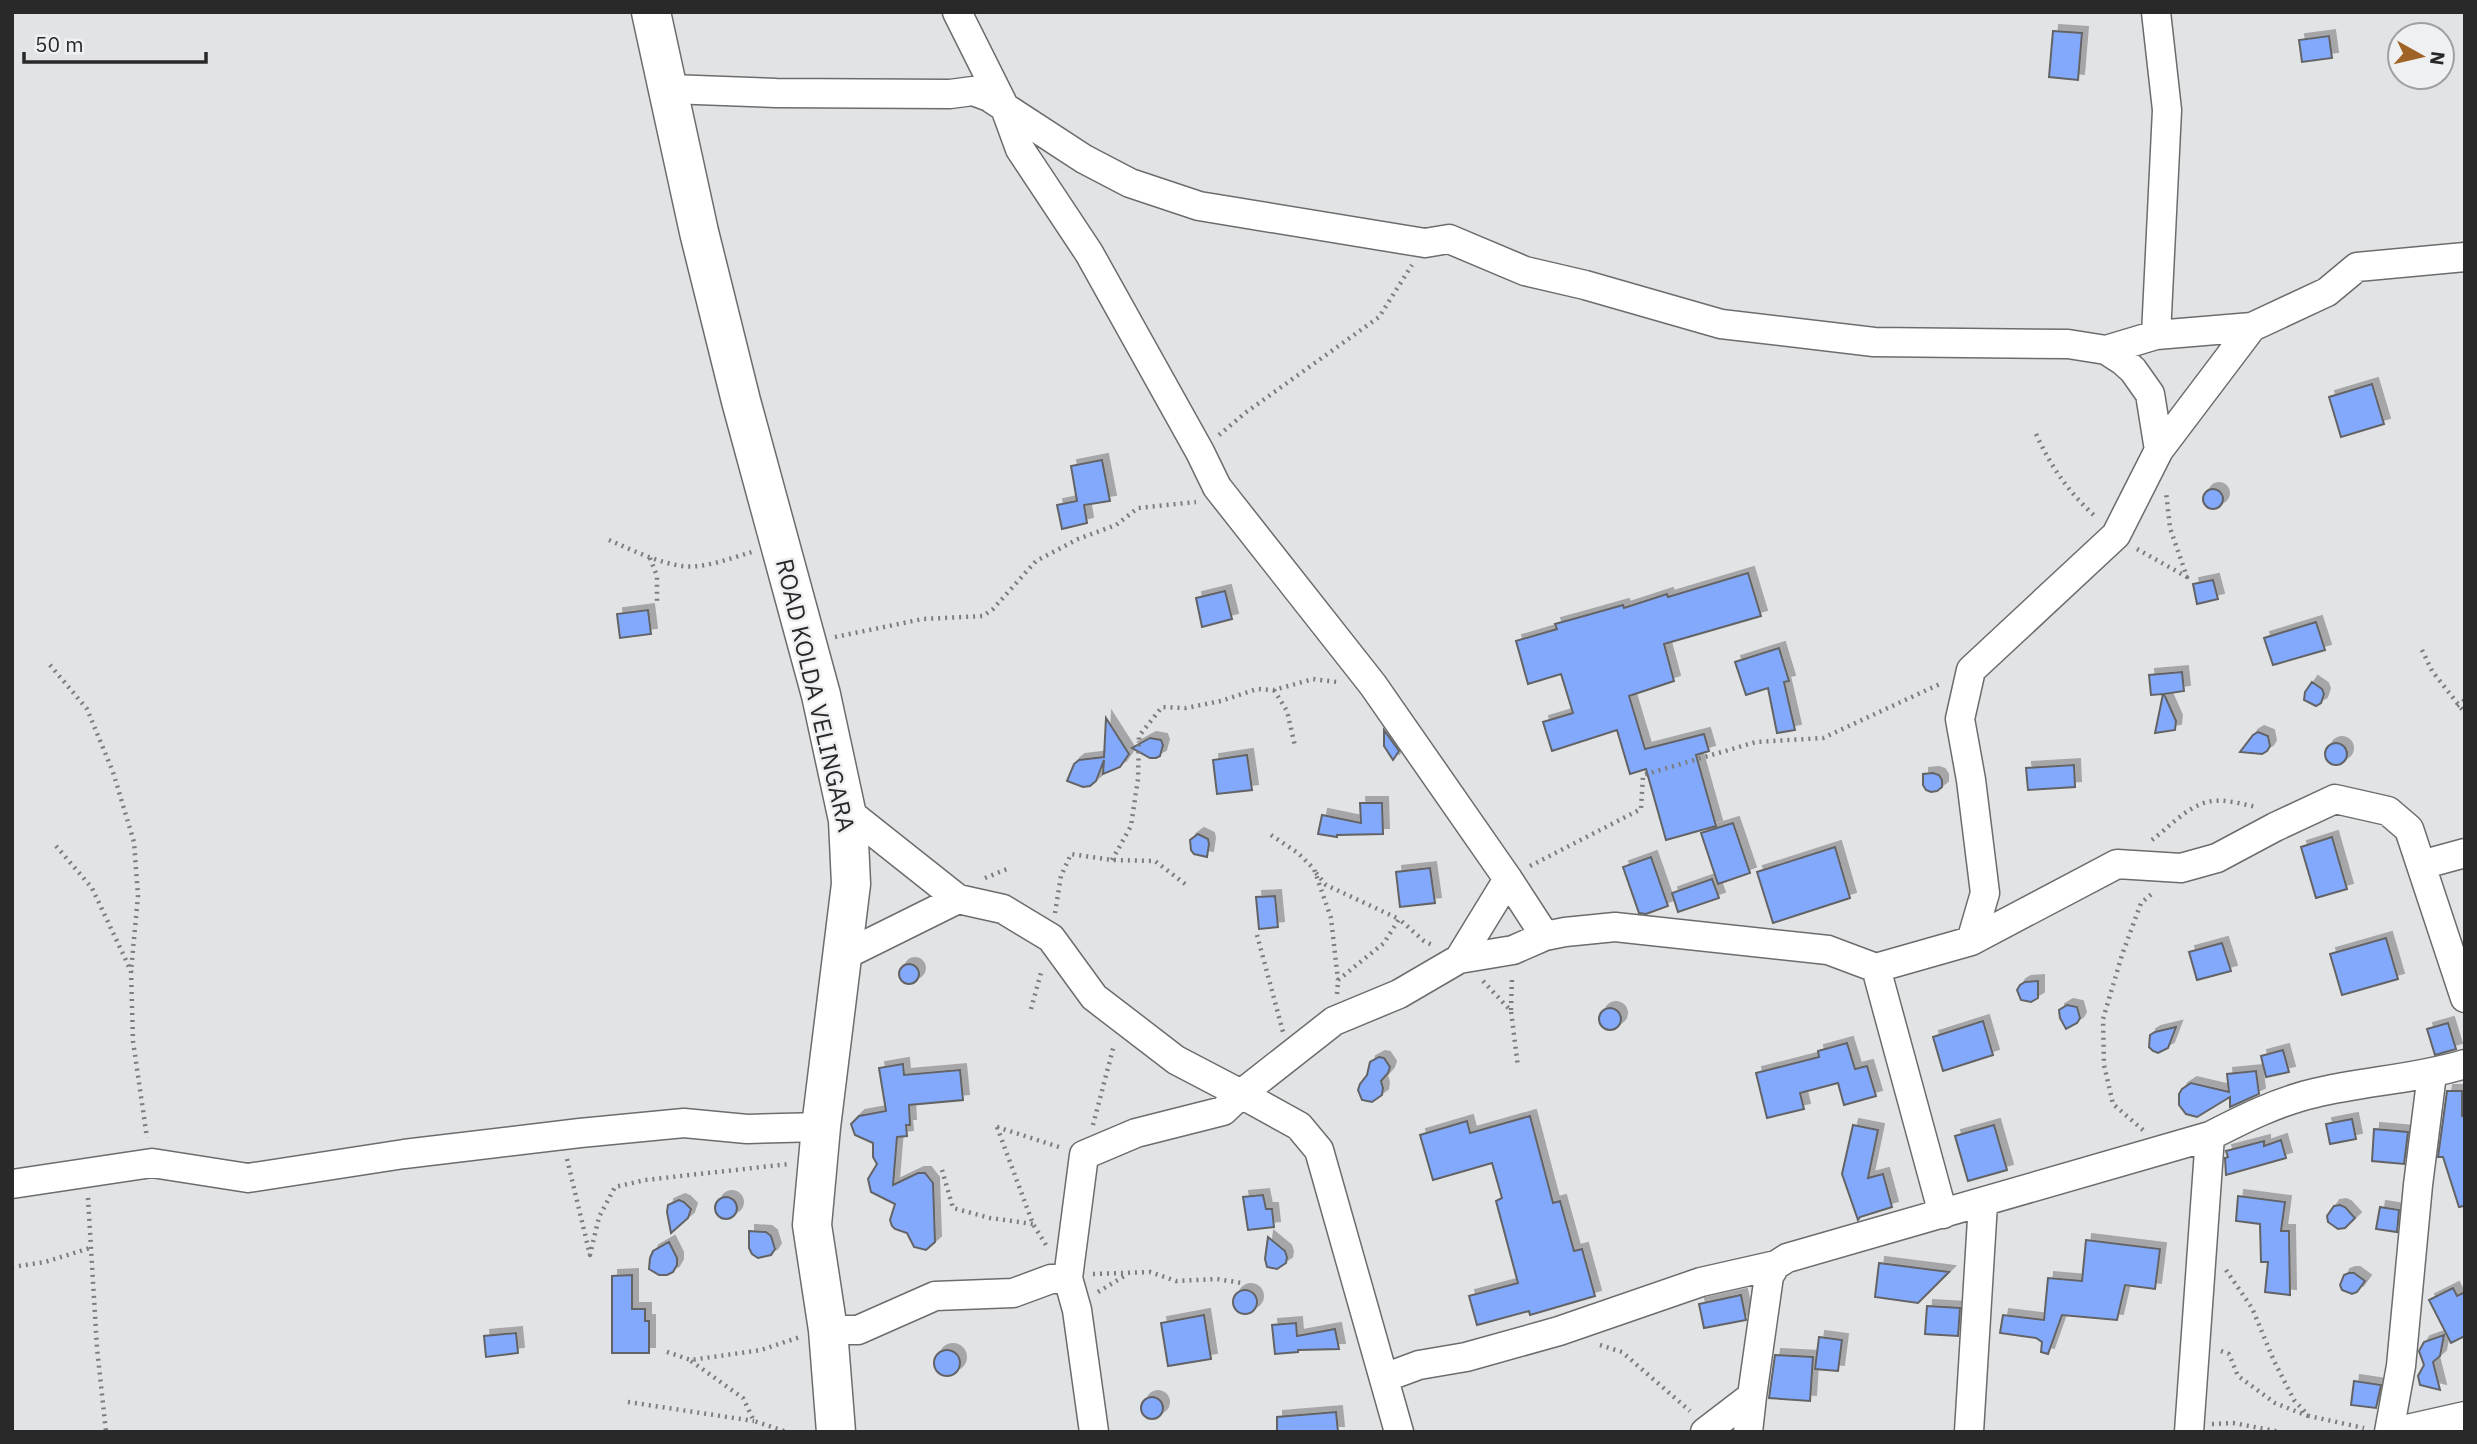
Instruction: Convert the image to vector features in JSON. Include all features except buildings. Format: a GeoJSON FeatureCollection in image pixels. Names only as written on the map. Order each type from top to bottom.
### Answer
{"type":"FeatureCollection","features":[{"type":"Feature","properties":{"kind":"main road","name":"ROAD KOLDA VELINGARA"},"geometry":{"type":"LineString","coordinates":[[651,12],[670,89],[699,233],[806,642],[847,811],[852,884],[819,1144],[812,1225],[828,1330],[836,1432]]}},
{"type":"Feature","properties":{"kind":"street"},"geometry":{"type":"LineString","coordinates":[[957,12],[1005,108],[1020,149],[1089,253],[1217,487],[1356,664],[1508,879],[1545,936]]}},
{"type":"Feature","properties":{"kind":"street"},"geometry":{"type":"LineString","coordinates":[[2156,12],[2167,110],[2156,335]]}},
{"type":"Feature","properties":{"kind":"street"},"geometry":{"type":"LineString","coordinates":[[670,89],[776,93],[950,94],[973,91],[989,97],[1084,159],[1130,183],[1199,206],[1426,243],[1449,239],[1525,271],[1585,285],[1721,324],[1874,342],[2068,344],[2106,350],[2133,370],[2150,394],[2158,450]]}},
{"type":"Feature","properties":{"kind":"street"},"geometry":{"type":"LineString","coordinates":[[2106,350],[2156,335],[2252,327],[2327,292],[2357,267],[2465,257]]}},
{"type":"Feature","properties":{"kind":"street"},"geometry":{"type":"LineString","coordinates":[[1971,941],[1985,893],[1959,719],[1971,670],[2116,535],[2158,450],[2252,327]]}},
{"type":"Feature","properties":{"kind":"street"},"geometry":{"type":"LineString","coordinates":[[1094,1432],[1077,1310],[1068,1278],[1084,1155],[1136,1133],[1223,1111],[1334,1021],[1399,994],[1459,959],[1513,950],[1545,936],[1615,927],[1828,950],[1876,968],[1971,941],[2117,864],[2180,868],[2217,858],[2335,799],[2388,811],[2409,830],[2465,998]]}},
{"type":"Feature","properties":{"kind":"street"},"geometry":{"type":"LineString","coordinates":[[847,811],[958,898],[1003,909],[1051,938],[1094,997],[1176,1060],[1299,1126],[1319,1150],[1399,1432]]}},
{"type":"Feature","properties":{"kind":"street"},"geometry":{"type":"LineString","coordinates":[[2421,865],[2465,853]]}},
{"type":"Feature","properties":{"kind":"street"},"geometry":{"type":"LineString","coordinates":[[1459,959],[1508,879]]}},
{"type":"Feature","properties":{"kind":"street"},"geometry":{"type":"LineString","coordinates":[[844,956],[958,898]]}},
{"type":"Feature","properties":{"kind":"street"},"geometry":{"type":"LineString","coordinates":[[1876,968],[1943,1214]]}},
{"type":"Feature","properties":{"kind":"street"},"geometry":{"type":"LineString","coordinates":[[1384,1378],[1419,1365],[1465,1357],[1559,1331],[1701,1282],[1776,1265],[1787,1258],[2210,1136],[2252,1115],[2314,1093],[2432,1074],[2465,1064]]}},
{"type":"Feature","properties":{"kind":"street"},"geometry":{"type":"LineString","coordinates":[[2432,1074],[2418,1185],[2401,1366],[2384,1431],[2465,1416]]}},
{"type":"Feature","properties":{"kind":"street"},"geometry":{"type":"LineString","coordinates":[[12,1184],[152,1163],[248,1178],[404,1154],[580,1132],[684,1123],[747,1129],[819,1144]]}},
{"type":"Feature","properties":{"kind":"street"},"geometry":{"type":"LineString","coordinates":[[2189,1432],[2210,1136]]}},
{"type":"Feature","properties":{"kind":"street"},"geometry":{"type":"LineString","coordinates":[[1969,1432],[1983,1203]]}},
{"type":"Feature","properties":{"kind":"street"},"geometry":{"type":"LineString","coordinates":[[1748,1432],[1769,1276],[1776,1265]]}},
{"type":"Feature","properties":{"kind":"street"},"geometry":{"type":"LineString","coordinates":[[828,1330],[858,1329],[935,1296],[1013,1293],[1051,1279],[1068,1278]]}},
{"type":"Feature","properties":{"kind":"street"},"geometry":{"type":"LineString","coordinates":[[1707,1430],[1752,1396]]}},
{"type":"Feature","properties":{"kind":"path"},"geometry":{"type":"LineString","coordinates":[[1200,452],[1245,413],[1379,317],[1426,243]]}},
{"type":"Feature","properties":{"kind":"path"},"geometry":{"type":"LineString","coordinates":[[806,642],[923,619],[984,616],[1036,561],[1078,539],[1116,525],[1138,508],[1226,499]]}},
{"type":"Feature","properties":{"kind":"path"},"geometry":{"type":"LineString","coordinates":[[608,540],[650,557],[684,566],[716,562],[780,544]]}},
{"type":"Feature","properties":{"kind":"path"},"geometry":{"type":"LineString","coordinates":[[650,557],[657,576],[656,605]]}},
{"type":"Feature","properties":{"kind":"path"},"geometry":{"type":"LineString","coordinates":[[2422,650],[2432,671],[2464,713]]}},
{"type":"Feature","properties":{"kind":"path"},"geometry":{"type":"LineString","coordinates":[[1112,860],[1131,826],[1138,779],[1139,736],[1162,707],[1186,708],[1221,701],[1257,689],[1274,690],[1313,679],[1337,682],[1356,664]]}},
{"type":"Feature","properties":{"kind":"path"},"geometry":{"type":"LineString","coordinates":[[50,665],[87,709],[113,772],[134,842],[138,896],[131,971],[133,1041],[142,1115],[152,1163]]}},
{"type":"Feature","properties":{"kind":"path"},"geometry":{"type":"LineString","coordinates":[[1508,879],[1641,809],[1643,775],[1756,743],[1823,738],[1971,670]]}},
{"type":"Feature","properties":{"kind":"path"},"geometry":{"type":"LineString","coordinates":[[1274,690],[1287,711],[1295,746]]}},
{"type":"Feature","properties":{"kind":"path"},"geometry":{"type":"LineString","coordinates":[[2457,706],[2465,700]]}},
{"type":"Feature","properties":{"kind":"path"},"geometry":{"type":"LineString","coordinates":[[2117,864],[2141,850],[2186,813],[2207,802],[2228,802],[2300,816]]}},
{"type":"Feature","properties":{"kind":"path"},"geometry":{"type":"LineString","coordinates":[[1271,835],[1298,853],[1326,885],[1399,919]]}},
{"type":"Feature","properties":{"kind":"path"},"geometry":{"type":"LineString","coordinates":[[56,846],[92,888],[131,971]]}},
{"type":"Feature","properties":{"kind":"path"},"geometry":{"type":"LineString","coordinates":[[1031,1009],[1051,938],[1061,876],[1071,854],[1112,860],[1155,861],[1189,887]]}},
{"type":"Feature","properties":{"kind":"path"},"geometry":{"type":"LineString","coordinates":[[2150,1136],[2113,1104],[2104,1065],[2103,1019],[2141,903],[2180,868]]}},
{"type":"Feature","properties":{"kind":"path"},"geometry":{"type":"LineString","coordinates":[[1314,869],[1331,918],[1338,980]]}},
{"type":"Feature","properties":{"kind":"path"},"geometry":{"type":"LineString","coordinates":[[1511,1011],[1513,950]]}},
{"type":"Feature","properties":{"kind":"path"},"geometry":{"type":"LineString","coordinates":[[1115,1040],[1084,1155],[996,1127],[1033,1224],[1068,1278],[1150,1272],[1176,1281],[1217,1279],[1242,1283]]}},
{"type":"Feature","properties":{"kind":"path"},"geometry":{"type":"LineString","coordinates":[[580,1132],[567,1159],[590,1255],[599,1217],[615,1187],[819,1144]]}},
{"type":"Feature","properties":{"kind":"path"},"geometry":{"type":"LineString","coordinates":[[942,1170],[953,1208],[990,1218],[1033,1224]]}},
{"type":"Feature","properties":{"kind":"path"},"geometry":{"type":"LineString","coordinates":[[87,1172],[97,1348],[106,1432]]}},
{"type":"Feature","properties":{"kind":"path"},"geometry":{"type":"LineString","coordinates":[[2203,1239],[2252,1308],[2294,1400],[2309,1416]]}},
{"type":"Feature","properties":{"kind":"path"},"geometry":{"type":"LineString","coordinates":[[12,1267],[45,1262],[90,1248]]}},
{"type":"Feature","properties":{"kind":"path"},"geometry":{"type":"LineString","coordinates":[[1077,1310],[1106,1285],[1130,1273]]}},
{"type":"Feature","properties":{"kind":"path"},"geometry":{"type":"LineString","coordinates":[[691,1360],[761,1350],[828,1330]]}},
{"type":"Feature","properties":{"kind":"path"},"geometry":{"type":"LineString","coordinates":[[1559,1331],[1622,1352],[1675,1396],[1707,1430]]}},
{"type":"Feature","properties":{"kind":"path"},"geometry":{"type":"LineString","coordinates":[[2196,1342],[2229,1354],[2238,1376],[2275,1403],[2309,1416],[2384,1431]]}},
{"type":"Feature","properties":{"kind":"path"},"geometry":{"type":"LineString","coordinates":[[667,1352],[691,1360],[743,1398],[754,1421]]}},
{"type":"Feature","properties":{"kind":"path"},"geometry":{"type":"LineString","coordinates":[[628,1402],[754,1421],[787,1432]]}},
{"type":"Feature","properties":{"kind":"path"},"geometry":{"type":"LineString","coordinates":[[2233,1423],[2281,1432]]}}]}
